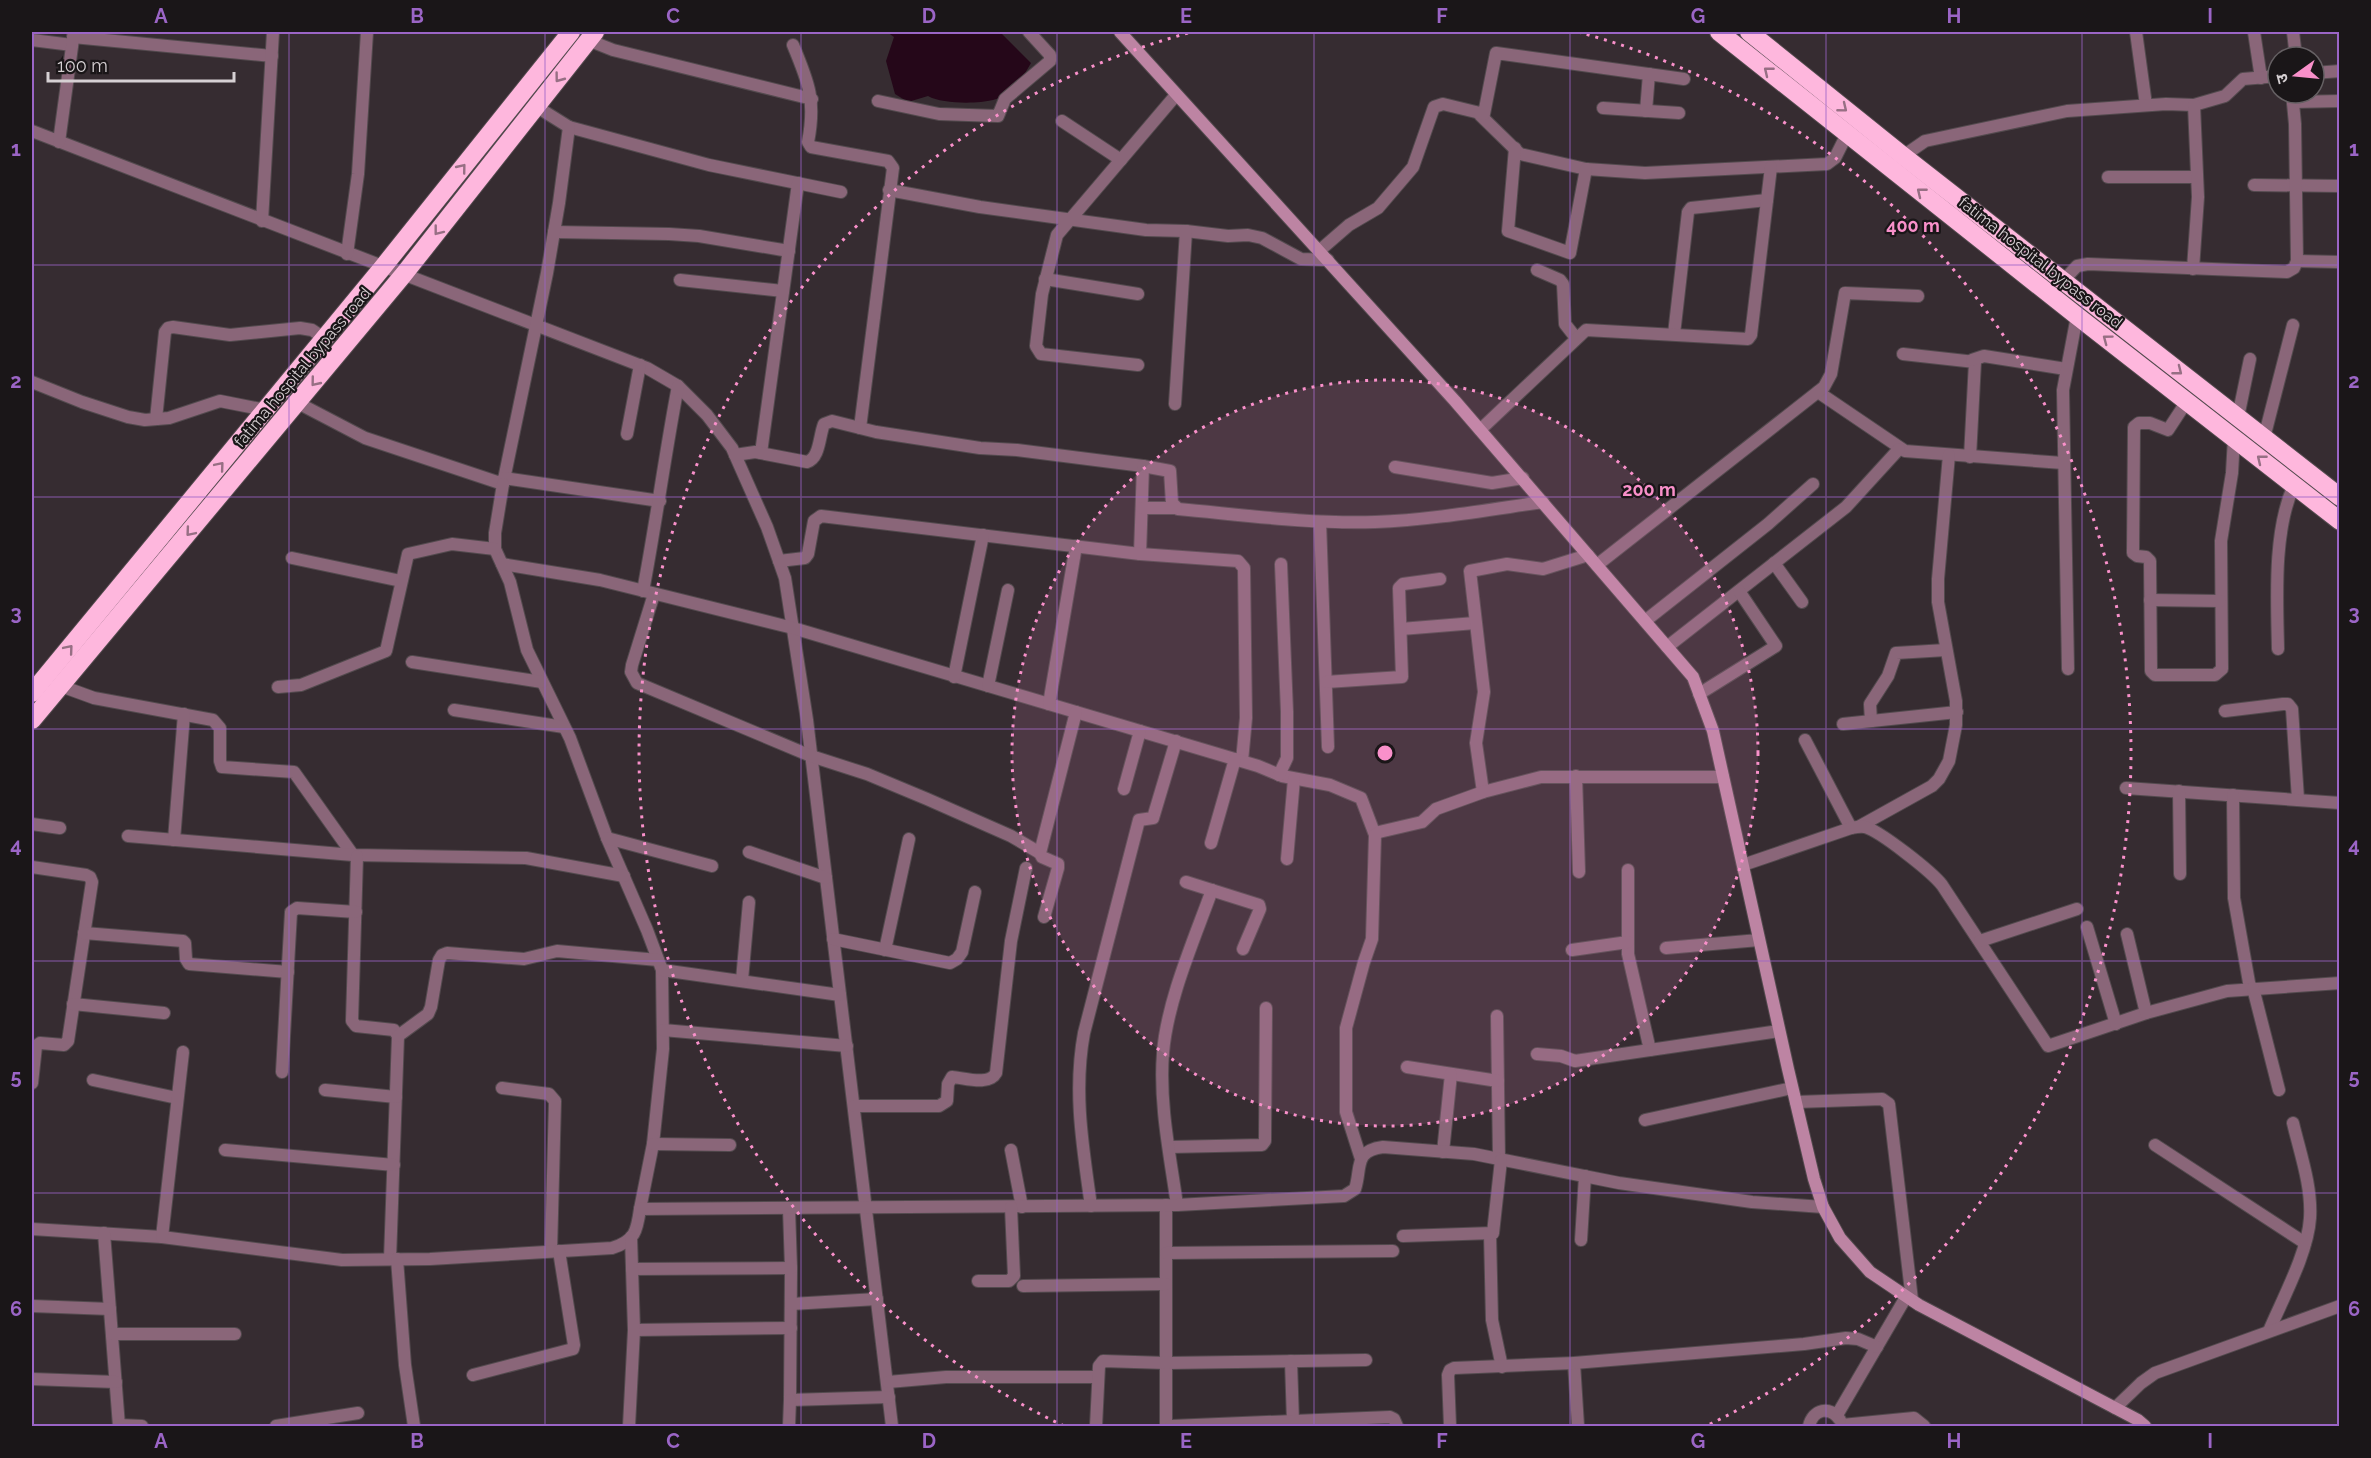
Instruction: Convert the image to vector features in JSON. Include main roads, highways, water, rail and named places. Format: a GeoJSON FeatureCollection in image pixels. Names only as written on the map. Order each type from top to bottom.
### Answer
{"type":"FeatureCollection","features":[{"type":"Feature","properties":{"kind":"highway","name":"fatima hospital bypass road"},"geometry":{"type":"LineString","coordinates":[[32,720],[46,679],[383,267],[571,32]]}},
{"type":"Feature","properties":{"kind":"highway","name":"fatima hospital bypass road"},"geometry":{"type":"LineString","coordinates":[[1719,32],[1847,134],[1897,162],[2031,256],[2340,496]]}},
{"type":"Feature","properties":{"kind":"highway","name":"fatima hospital bypass road"},"geometry":{"type":"LineString","coordinates":[[1749,32],[2020,271],[2340,521]]}},
{"type":"Feature","properties":{"kind":"highway","name":"fatima hospital bypass road"},"geometry":{"type":"LineString","coordinates":[[32,693],[298,403],[404,274],[591,36]]}},
{"type":"Feature","properties":{"kind":"highway"},"geometry":{"type":"LineString","coordinates":[[481,144],[497,157]]}},
{"type":"Feature","properties":{"kind":"highway"},"geometry":{"type":"LineString","coordinates":[[2020,271],[2031,256]]}},
{"type":"Feature","properties":{"kind":"main road"},"geometry":{"type":"LineString","coordinates":[[1120,32],[1480,430],[1693,677],[1713,731],[1792,1088],[1823,1207],[1840,1238],[1870,1272],[1909,1298],[2138,1420],[2145,1426]]}}]}
